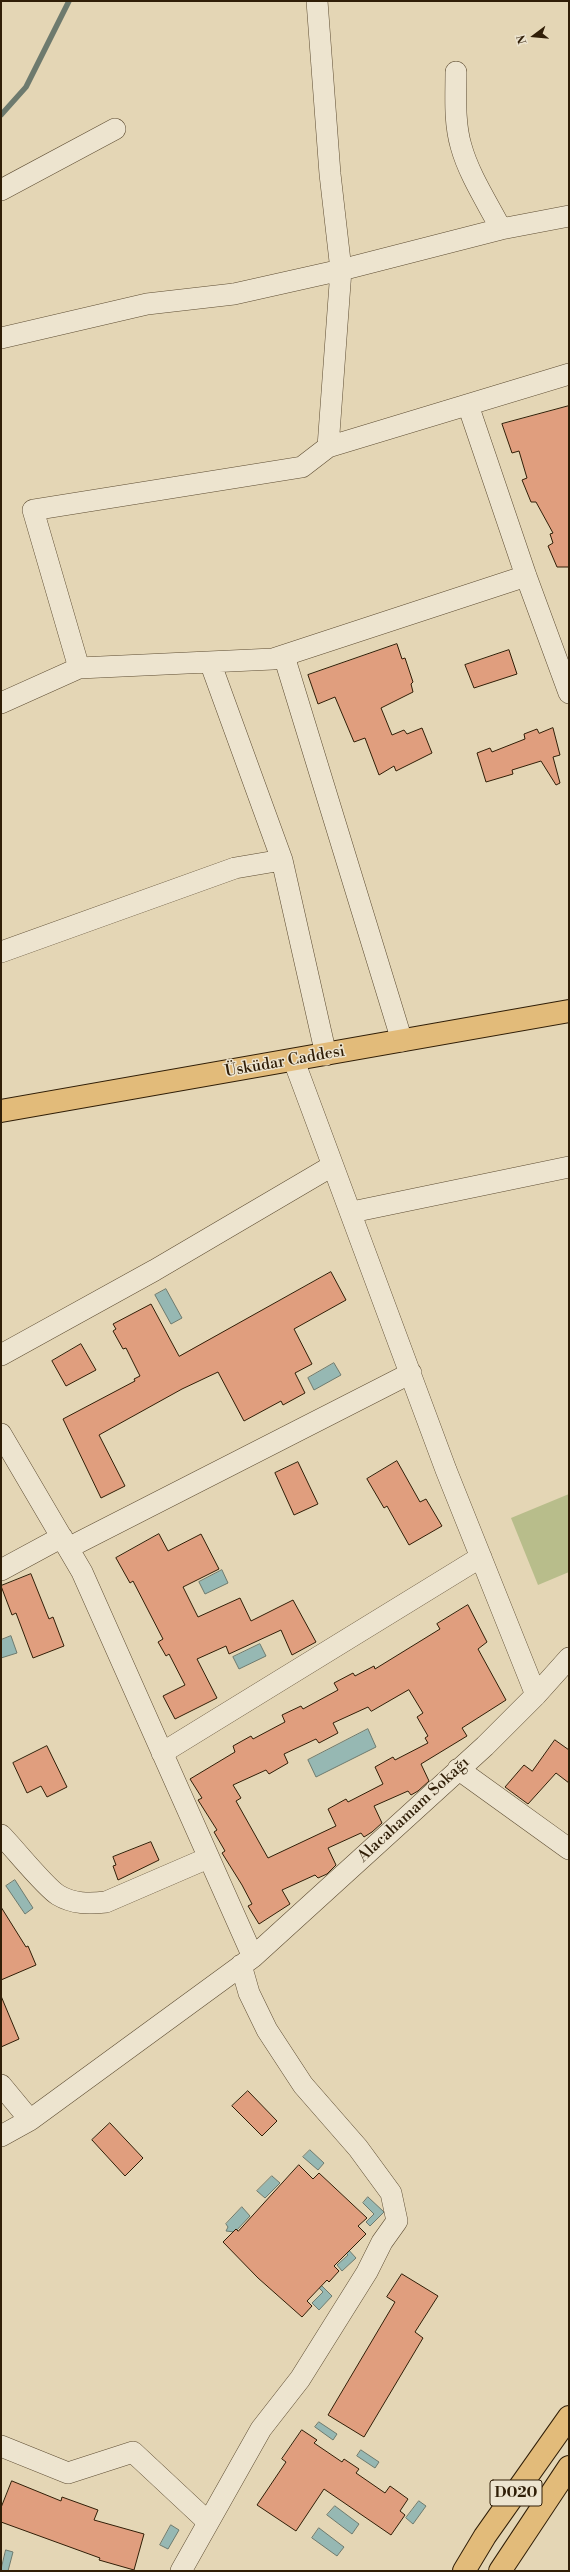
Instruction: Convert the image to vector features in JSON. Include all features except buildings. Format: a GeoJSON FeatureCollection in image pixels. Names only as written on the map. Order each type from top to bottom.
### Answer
{"type":"FeatureCollection","features":[{"type":"Feature","properties":{"kind":"main road","name":"Üsküdar Caddesi"},"geometry":{"type":"LineString","coordinates":[[1,1112],[569,1011]]}},
{"type":"Feature","properties":{"kind":"main road","name":"D020"},"geometry":{"type":"LineString","coordinates":[[464,2571],[485,2536],[569,2417]]}},
{"type":"Feature","properties":{"kind":"main road","name":"D020"},"geometry":{"type":"LineString","coordinates":[[500,2571],[569,2467]]}},
{"type":"Feature","properties":{"kind":"street"},"geometry":{"type":"LineString","coordinates":[[317,1],[329,166],[341,270],[328,447]]}},
{"type":"Feature","properties":{"kind":"street"},"geometry":{"type":"LineString","coordinates":[[456,72],[456,116],[460,145],[465,159],[501,229]]}},
{"type":"Feature","properties":{"kind":"street"},"geometry":{"type":"LineString","coordinates":[[1,190],[115,129]]}},
{"type":"Feature","properties":{"kind":"street"},"geometry":{"type":"LineString","coordinates":[[1,338],[147,304],[234,294],[341,270],[501,229],[569,216]]}},
{"type":"Feature","properties":{"kind":"street"},"geometry":{"type":"LineString","coordinates":[[79,668],[33,510],[302,468],[328,447],[569,374]]}},
{"type":"Feature","properties":{"kind":"street"},"geometry":{"type":"LineString","coordinates":[[468,405],[526,576],[567,684]]}},
{"type":"Feature","properties":{"kind":"street"},"geometry":{"type":"LineString","coordinates":[[1,703],[79,668],[273,659],[526,576]]}},
{"type":"Feature","properties":{"kind":"street"},"geometry":{"type":"LineString","coordinates":[[284,656],[402,1041]]}},
{"type":"Feature","properties":{"kind":"street"},"geometry":{"type":"LineString","coordinates":[[210,662],[282,860],[326,1055]]}},
{"type":"Feature","properties":{"kind":"street"},"geometry":{"type":"LineString","coordinates":[[1,952],[235,868],[282,860]]}},
{"type":"Feature","properties":{"kind":"street"},"geometry":{"type":"LineString","coordinates":[[294,1061],[332,1166],[352,1212],[481,1557],[536,1695]]}},
{"type":"Feature","properties":{"kind":"street"},"geometry":{"type":"LineString","coordinates":[[1,1355],[155,1270],[332,1166]]}},
{"type":"Feature","properties":{"kind":"street"},"geometry":{"type":"LineString","coordinates":[[352,1212],[569,1167]]}},
{"type":"Feature","properties":{"kind":"street"},"geometry":{"type":"LineString","coordinates":[[1,1570],[65,1542],[411,1373]]}},
{"type":"Feature","properties":{"kind":"street"},"geometry":{"type":"LineString","coordinates":[[1,1434],[82,1572],[208,1858],[247,1961],[249,1993],[267,2030],[303,2085],[358,2148],[391,2192],[397,2221],[382,2242],[367,2272],[300,2379],[261,2429],[181,2571]]}},
{"type":"Feature","properties":{"kind":"street"},"geometry":{"type":"LineString","coordinates":[[162,1753],[481,1557]]}},
{"type":"Feature","properties":{"kind":"street","name":"Alacahamam Sokağı"},"geometry":{"type":"LineString","coordinates":[[1,2136],[30,2120],[247,1961],[458,1769],[536,1695],[569,1658]]}},
{"type":"Feature","properties":{"kind":"street"},"geometry":{"type":"LineString","coordinates":[[458,1769],[569,1849]]}},
{"type":"Feature","properties":{"kind":"street"},"geometry":{"type":"LineString","coordinates":[[1,1835],[57,1894],[76,1902],[90,1904],[106,1902],[208,1858]]}},
{"type":"Feature","properties":{"kind":"street"},"geometry":{"type":"LineString","coordinates":[[1,2085],[30,2120]]}},
{"type":"Feature","properties":{"kind":"street"},"geometry":{"type":"LineString","coordinates":[[1,2446],[68,2473],[133,2452],[208,2522]]}},
{"type":"Feature","properties":{"kind":"green space"},"geometry":{"type":"Polygon","coordinates":[[[569,1494],[569,1572],[538,1585],[511,1518],[569,1494]]]}},
{"type":"Feature","properties":{"kind":"water"},"geometry":{"type":"Polygon","coordinates":[[[166,1289],[182,1318],[171,1324],[155,1295],[166,1289]]]}},
{"type":"Feature","properties":{"kind":"water"},"geometry":{"type":"Polygon","coordinates":[[[334,1363],[341,1375],[314,1390],[308,1378],[334,1363]]]}},
{"type":"Feature","properties":{"kind":"water"},"geometry":{"type":"Polygon","coordinates":[[[222,1570],[228,1583],[205,1594],[199,1582],[222,1570]]]}},
{"type":"Feature","properties":{"kind":"water"},"geometry":{"type":"Polygon","coordinates":[[[11,1636],[17,1653],[1,1658],[1,1640],[11,1636]]]}},
{"type":"Feature","properties":{"kind":"water"},"geometry":{"type":"Polygon","coordinates":[[[260,1644],[266,1656],[239,1669],[233,1657],[260,1644]]]}},
{"type":"Feature","properties":{"kind":"water"},"geometry":{"type":"Polygon","coordinates":[[[368,1729],[376,1747],[316,1777],[308,1760],[368,1729]]]}},
{"type":"Feature","properties":{"kind":"water"},"geometry":{"type":"Polygon","coordinates":[[[15,1880],[33,1908],[25,1914],[6,1886],[15,1880]]]}},
{"type":"Feature","properties":{"kind":"water"},"geometry":{"type":"Polygon","coordinates":[[[310,2150],[324,2163],[318,2170],[303,2157],[310,2150]]]}},
{"type":"Feature","properties":{"kind":"water"},"geometry":{"type":"Polygon","coordinates":[[[272,2176],[280,2183],[265,2198],[257,2191],[272,2176]]]}},
{"type":"Feature","properties":{"kind":"water"},"geometry":{"type":"Polygon","coordinates":[[[368,2197],[384,2212],[370,2226],[366,2222],[374,2214],[363,2203],[368,2197]]]}},
{"type":"Feature","properties":{"kind":"water"},"geometry":{"type":"Polygon","coordinates":[[[242,2207],[250,2216],[235,2232],[226,2231],[228,2227],[226,2224],[242,2207]]]}},
{"type":"Feature","properties":{"kind":"water"},"geometry":{"type":"Polygon","coordinates":[[[346,2247],[356,2258],[342,2271],[337,2265],[348,2255],[343,2250],[346,2247]]]}},
{"type":"Feature","properties":{"kind":"water"},"geometry":{"type":"Polygon","coordinates":[[[318,2282],[332,2296],[319,2310],[312,2303],[323,2292],[316,2285],[318,2282]]]}},
{"type":"Feature","properties":{"kind":"water"},"geometry":{"type":"Polygon","coordinates":[[[319,2422],[337,2434],[333,2440],[315,2427],[319,2422]]]}},
{"type":"Feature","properties":{"kind":"water"},"geometry":{"type":"Polygon","coordinates":[[[361,2450],[379,2462],[375,2468],[357,2456],[361,2450]]]}},
{"type":"Feature","properties":{"kind":"water"},"geometry":{"type":"Polygon","coordinates":[[[419,2501],[426,2506],[413,2524],[406,2518],[419,2501]]]}},
{"type":"Feature","properties":{"kind":"water"},"geometry":{"type":"Polygon","coordinates":[[[335,2506],[359,2524],[352,2534],[327,2515],[335,2506]]]}},
{"type":"Feature","properties":{"kind":"water"},"geometry":{"type":"Polygon","coordinates":[[[171,2525],[179,2530],[168,2549],[160,2545],[171,2525]]]}},
{"type":"Feature","properties":{"kind":"water"},"geometry":{"type":"Polygon","coordinates":[[[319,2528],[344,2547],[337,2556],[312,2538],[319,2528]]]}},
{"type":"Feature","properties":{"kind":"water"},"geometry":{"type":"Polygon","coordinates":[[[6,2550],[13,2552],[8,2571],[1,2571],[6,2550]]]}},
{"type":"Feature","properties":{"kind":"waterway"},"geometry":{"type":"LineString","coordinates":[[1,115],[26,87],[69,1]]}}]}
